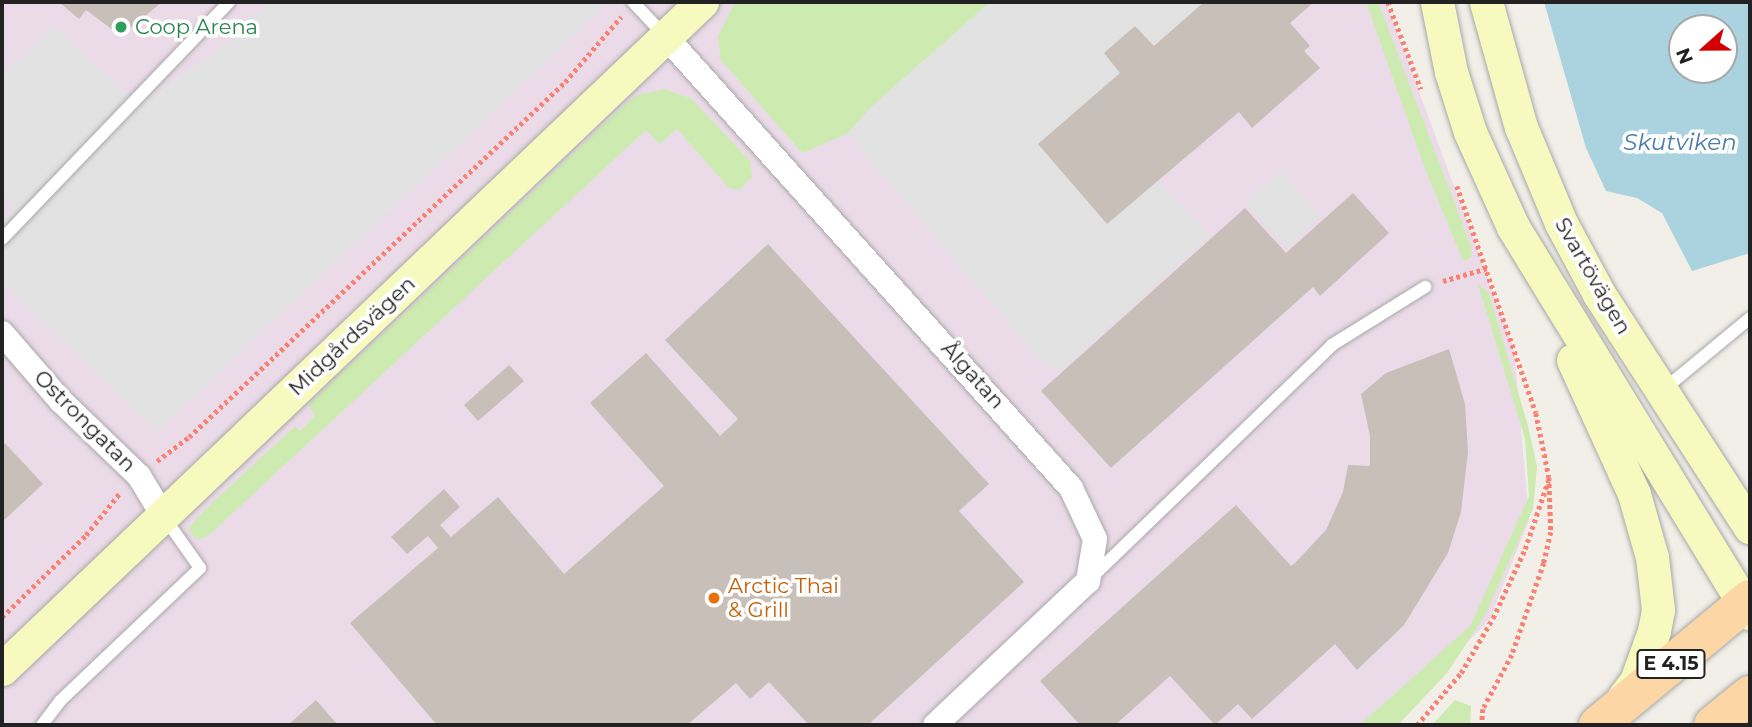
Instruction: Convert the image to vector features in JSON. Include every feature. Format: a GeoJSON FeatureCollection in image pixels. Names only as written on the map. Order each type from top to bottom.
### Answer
{"type":"FeatureCollection","features":[{"type":"Feature","properties":{"kind":"main road","name":"Midgårdsvägen"},"geometry":{"type":"LineString","coordinates":[[2,669],[702,2]]}},
{"type":"Feature","properties":{"kind":"main road","name":"Svartövägen"},"geometry":{"type":"LineString","coordinates":[[1437,2],[1451,72],[1470,132],[1634,494],[1647,534],[1658,610],[1654,631],[1636,681],[1604,720]]}},
{"type":"Feature","properties":{"kind":"main road","name":"Svartövägen"},"geometry":{"type":"LineString","coordinates":[[1486,2],[1501,63],[1539,176],[1600,294],[1750,527]]}},
{"type":"Feature","properties":{"kind":"main road","name":"Svartövägen"},"geometry":{"type":"LineString","coordinates":[[1513,227],[1748,605]]}},
{"type":"Feature","properties":{"kind":"main road","name":"E 4.15"},"geometry":{"type":"LineString","coordinates":[[1604,720],[1748,605]]}},
{"type":"Feature","properties":{"kind":"main road"},"geometry":{"type":"LineString","coordinates":[[1713,725],[1750,695]]}},
{"type":"Feature","properties":{"kind":"street","name":"Ålgatan"},"geometry":{"type":"LineString","coordinates":[[666,36],[1071,488],[1095,539],[1088,581]]}},
{"type":"Feature","properties":{"kind":"street","name":"Ostrongatan"},"geometry":{"type":"LineString","coordinates":[[4,341],[61,401],[139,475],[162,514]]}},
{"type":"Feature","properties":{"kind":"street"},"geometry":{"type":"LineString","coordinates":[[935,725],[1088,581]]}},
{"type":"Feature","properties":{"kind":"lane"},"geometry":{"type":"LineString","coordinates":[[2,239],[229,2]]}},
{"type":"Feature","properties":{"kind":"lane"},"geometry":{"type":"LineString","coordinates":[[633,3],[666,36]]}},
{"type":"Feature","properties":{"kind":"lane"},"geometry":{"type":"LineString","coordinates":[[1088,581],[1332,345],[1425,286]]}},
{"type":"Feature","properties":{"kind":"lane"},"geometry":{"type":"LineString","coordinates":[[1663,390],[1750,318]]}},
{"type":"Feature","properties":{"kind":"lane"},"geometry":{"type":"LineString","coordinates":[[42,725],[60,701],[200,568],[162,514]]}},
{"type":"Feature","properties":{"kind":"path"},"geometry":{"type":"LineString","coordinates":[[1388,2],[1426,103]]}},
{"type":"Feature","properties":{"kind":"path"},"geometry":{"type":"LineString","coordinates":[[2,617],[139,475],[189,437],[565,82],[633,3]]}},
{"type":"Feature","properties":{"kind":"path"},"geometry":{"type":"LineString","coordinates":[[1455,180],[1488,268],[1536,413],[1549,477],[1551,532],[1545,563],[1512,655],[1483,709],[1482,725]]}},
{"type":"Feature","properties":{"kind":"path"},"geometry":{"type":"LineString","coordinates":[[1425,286],[1488,268]]}},
{"type":"Feature","properties":{"kind":"path"},"geometry":{"type":"LineString","coordinates":[[1417,725],[1461,673],[1493,618],[1525,549],[1549,477]]}},
{"type":"Feature","properties":{"kind":"shaded area"},"geometry":{"type":"Polygon","coordinates":[[[2,2],[1386,2],[1514,349],[1529,520],[1489,621],[1382,725],[2,725],[2,2]]]}},
{"type":"Feature","properties":{"kind":"shaded area"},"geometry":{"type":"Polygon","coordinates":[[[266,2],[609,2],[157,432],[2,282],[2,219],[15,207],[2,193],[2,75],[53,26],[139,103],[212,55],[266,2]]]}},
{"type":"Feature","properties":{"kind":"shaded area"},"geometry":{"type":"Polygon","coordinates":[[[990,2],[1204,2],[1154,46],[1135,27],[1104,53],[1120,73],[1039,144],[1107,224],[1158,180],[1210,236],[1060,371],[1038,358],[847,134],[870,108],[990,2]]]}},
{"type":"Feature","properties":{"kind":"shaded area"},"geometry":{"type":"Polygon","coordinates":[[[1281,170],[1321,216],[1287,249],[1245,203],[1281,170]]]}},
{"type":"Feature","properties":{"kind":"green space"},"geometry":{"type":"Polygon","coordinates":[[[735,2],[990,2],[870,108],[847,134],[802,153],[721,60],[718,36],[735,2]]]}},
{"type":"Feature","properties":{"kind":"green space"},"geometry":{"type":"Polygon","coordinates":[[[1366,2],[1378,2],[1471,246],[1472,256],[1467,260],[1463,261],[1424,166],[1366,2]]]}},
{"type":"Feature","properties":{"kind":"green space"},"geometry":{"type":"Polygon","coordinates":[[[665,89],[692,99],[750,161],[752,177],[739,190],[729,188],[677,129],[660,144],[646,130],[208,536],[198,540],[192,535],[189,527],[210,505],[295,426],[300,431],[315,416],[309,404],[624,105],[637,95],[665,89]]]}},
{"type":"Feature","properties":{"kind":"green space"},"geometry":{"type":"Polygon","coordinates":[[[1478,284],[1489,293],[1528,426],[1537,466],[1533,509],[1484,617],[1447,673],[1398,725],[1360,725],[1470,626],[1529,496],[1525,439],[1478,284]]]}},
{"type":"Feature","properties":{"kind":"green space"},"geometry":{"type":"Polygon","coordinates":[[[1455,700],[1471,706],[1470,725],[1432,725],[1455,700]]]}},
{"type":"Feature","properties":{"kind":"water","name":"Skutviken"},"geometry":{"type":"Polygon","coordinates":[[[1544,2],[1750,2],[1750,253],[1692,271],[1662,213],[1637,198],[1606,191],[1586,148],[1544,2]]]}},
{"type":"Feature","properties":{"kind":"building","name":"Coop Arena"},"geometry":{"type":"Polygon","coordinates":[[[59,2],[162,2],[121,36],[86,10],[79,19],[59,2]]]}},
{"type":"Feature","properties":{"kind":"building"},"geometry":{"type":"Polygon","coordinates":[[[1204,2],[1314,2],[1290,23],[1310,46],[1304,51],[1320,68],[1252,128],[1239,112],[1107,224],[1038,144],[1120,73],[1104,53],[1135,26],[1154,46],[1204,2]]]}},
{"type":"Feature","properties":{"kind":"building"},"geometry":{"type":"Polygon","coordinates":[[[1353,193],[1389,233],[1320,296],[1313,287],[1111,468],[1041,391],[1245,208],[1286,253],[1353,193]]]}},
{"type":"Feature","properties":{"kind":"building"},"geometry":{"type":"Polygon","coordinates":[[[768,244],[989,484],[959,511],[1024,582],[868,725],[809,725],[769,682],[750,699],[736,683],[687,725],[437,725],[350,623],[438,548],[428,536],[407,554],[391,537],[444,489],[460,507],[440,525],[451,537],[498,497],[564,574],[664,486],[590,403],[646,353],[720,436],[738,419],[665,340],[768,244]]]}},
{"type":"Feature","properties":{"kind":"building"},"geometry":{"type":"Polygon","coordinates":[[[1449,349],[1465,404],[1468,452],[1461,512],[1448,553],[1404,625],[1357,670],[1335,644],[1252,719],[1238,704],[1215,725],[1170,676],[1115,725],[1080,725],[1040,681],[1236,505],[1291,566],[1295,563],[1326,530],[1343,492],[1348,465],[1370,466],[1370,436],[1361,394],[1386,373],[1449,349]]]}},
{"type":"Feature","properties":{"kind":"building"},"geometry":{"type":"Polygon","coordinates":[[[509,365],[524,381],[478,421],[464,405],[509,365]]]}},
{"type":"Feature","properties":{"kind":"building"},"geometry":{"type":"Polygon","coordinates":[[[2,440],[43,484],[2,522],[2,440]]]}},
{"type":"Feature","properties":{"kind":"building"},"geometry":{"type":"Polygon","coordinates":[[[316,700],[338,725],[288,725],[316,700]]]}},
{"type":"Feature","properties":{"kind":"place","name":"Coop Arena"},"geometry":{"type":"Point","coordinates":[121,27]}},
{"type":"Feature","properties":{"kind":"place","name":"Arctic Thai & Grill"},"geometry":{"type":"Point","coordinates":[714,598]}}]}
